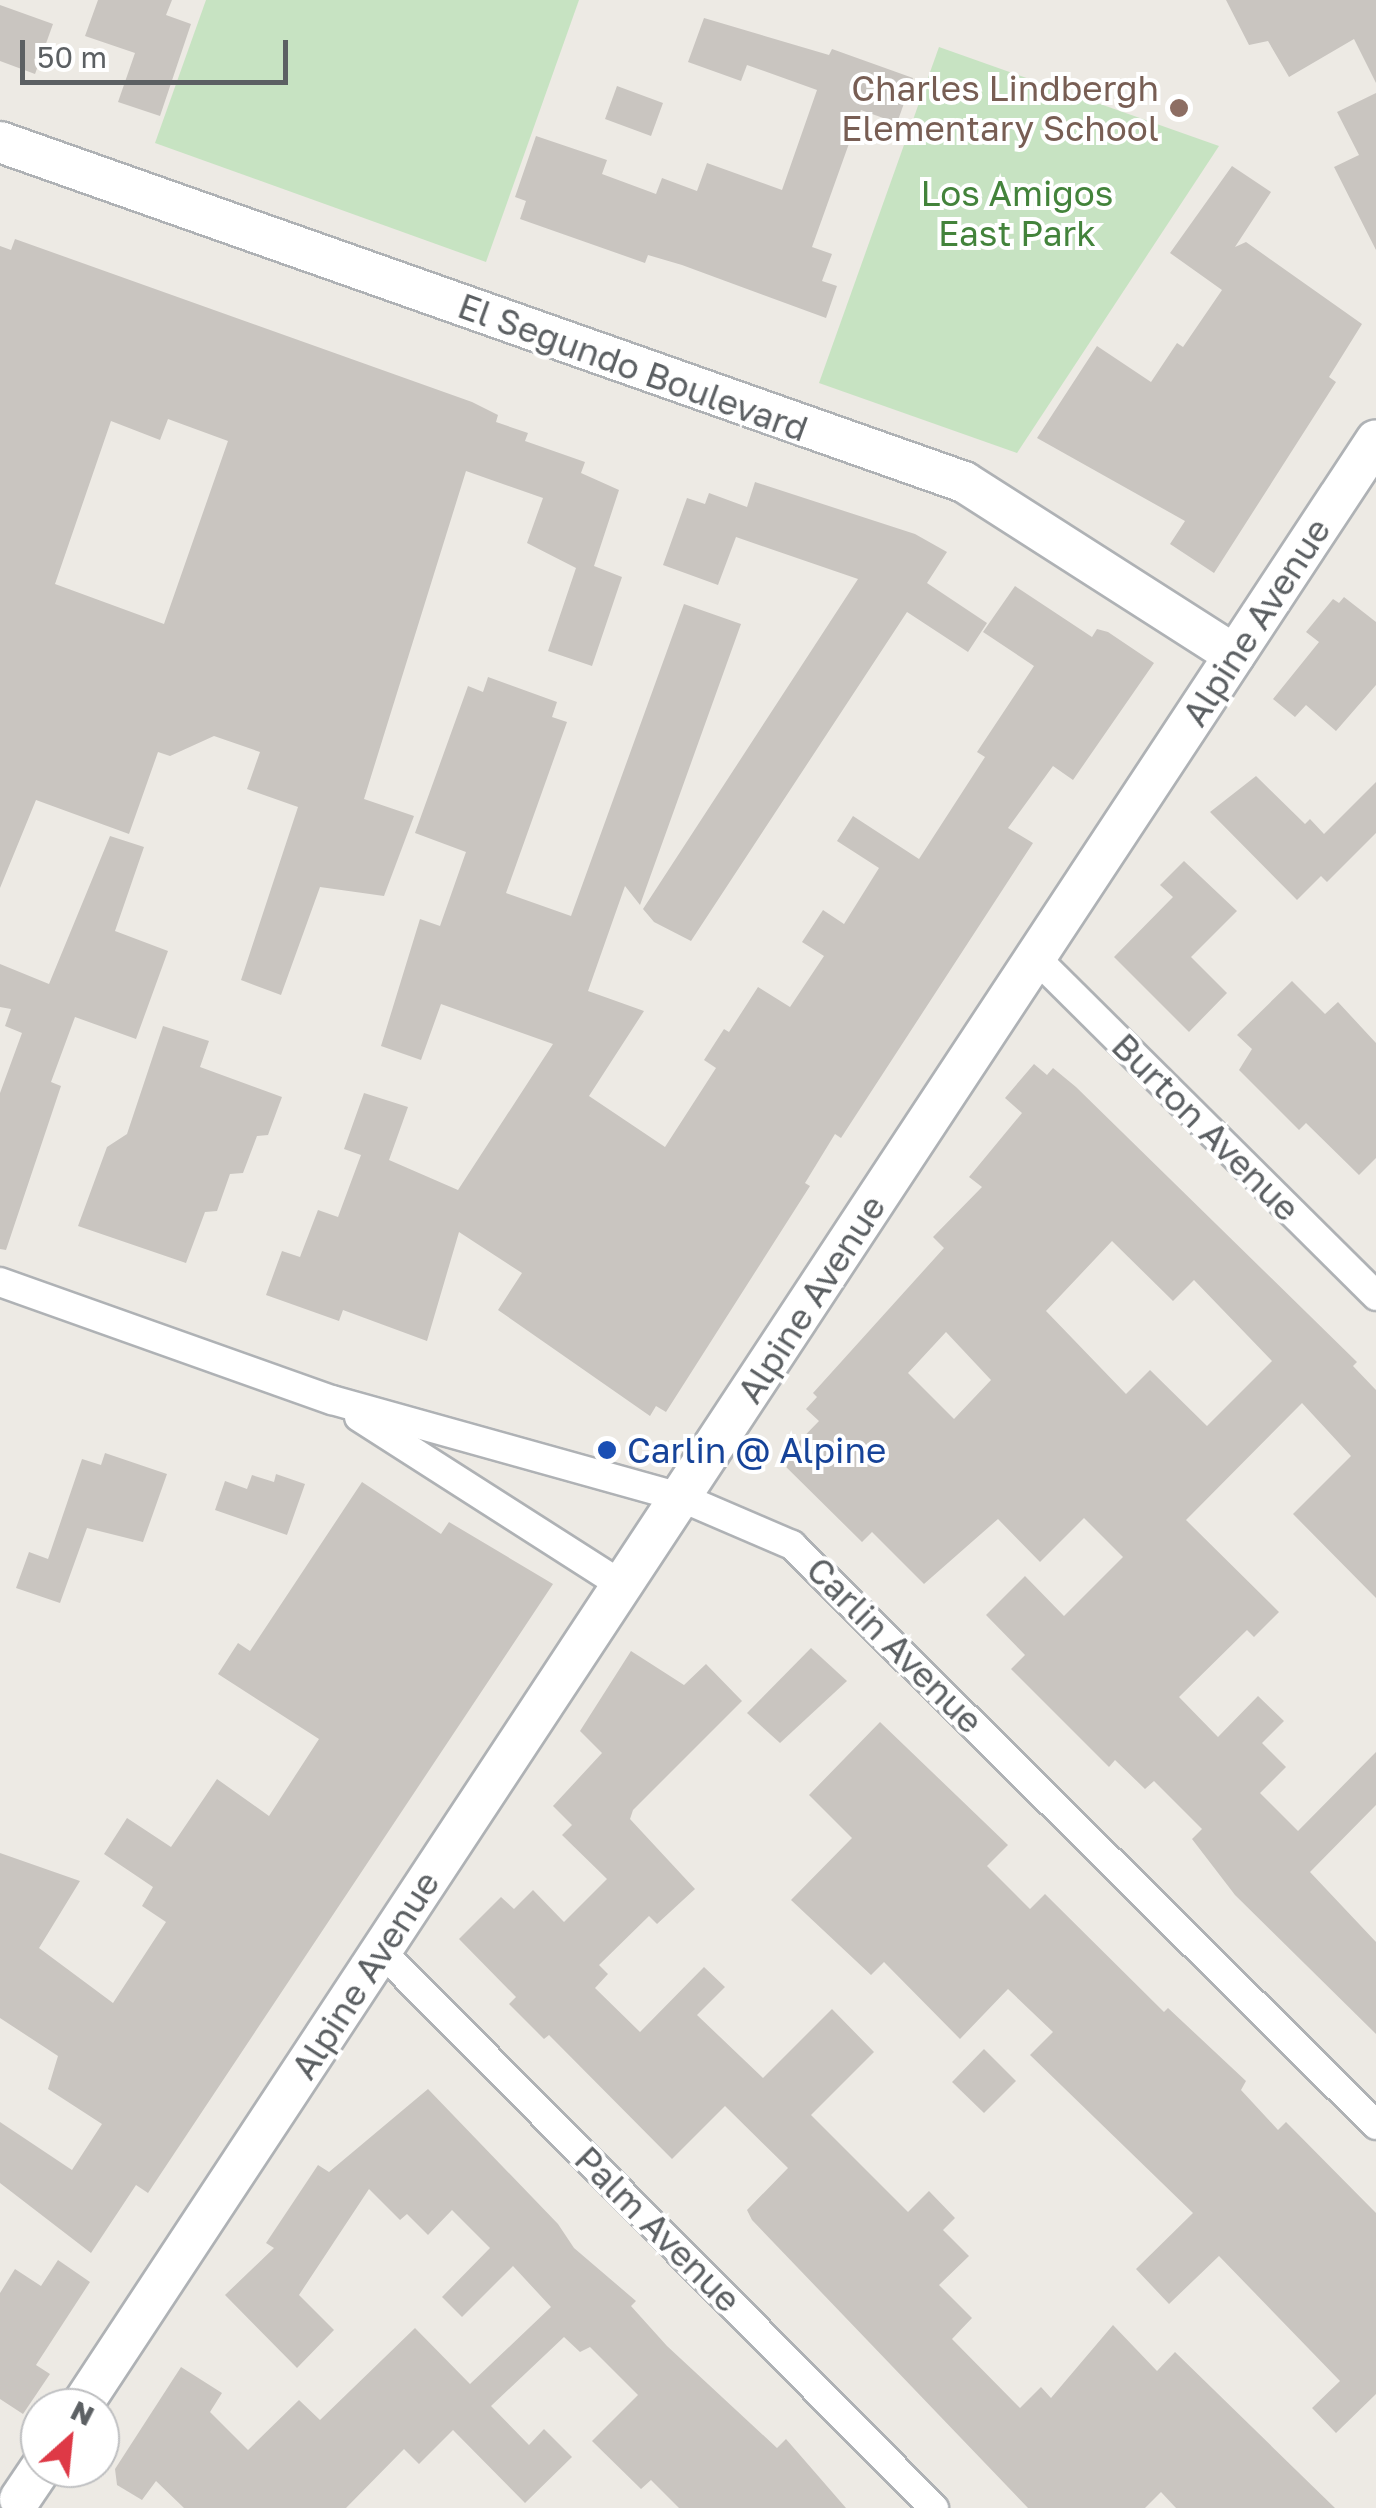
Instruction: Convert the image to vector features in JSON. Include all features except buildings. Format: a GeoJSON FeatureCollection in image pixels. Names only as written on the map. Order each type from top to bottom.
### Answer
{"type":"FeatureCollection","features":[{"type":"Feature","properties":{"kind":"street","name":"El Segundo Boulevard"},"geometry":{"type":"LineString","coordinates":[[0,142],[964,482],[1234,655]]}},
{"type":"Feature","properties":{"kind":"street","name":"Alpine Avenue"},"geometry":{"type":"LineString","coordinates":[[93,2388],[1234,655],[1372,456]]}},
{"type":"Feature","properties":{"kind":"street","name":"Burton Avenue"},"geometry":{"type":"LineString","coordinates":[[1035,957],[1376,1296]]}},
{"type":"Feature","properties":{"kind":"street","name":"Carlin Avenue"},"geometry":{"type":"LineString","coordinates":[[0,1282],[332,1400],[680,1496],[781,1539],[816,1563],[1376,2124]]}},
{"type":"Feature","properties":{"kind":"street"},"geometry":{"type":"LineString","coordinates":[[332,1400],[622,1586]]}},
{"type":"Feature","properties":{"kind":"street","name":"Palm Avenue"},"geometry":{"type":"LineString","coordinates":[[381,1951],[934,2508]]}},
{"type":"Feature","properties":{"kind":"green space"},"geometry":{"type":"Polygon","coordinates":[[[206,0],[579,0],[486,262],[155,143],[206,0]]]}},
{"type":"Feature","properties":{"kind":"green space","name":"Los Amigos East Park"},"geometry":{"type":"Polygon","coordinates":[[[939,47],[1219,146],[1017,453],[819,383],[939,47]]]}},
{"type":"Feature","properties":{"kind":"place","name":"Charles Lindbergh Elementary School"},"geometry":{"type":"Point","coordinates":[1179,108]}},
{"type":"Feature","properties":{"kind":"place","name":"Carlin @ Alpine"},"geometry":{"type":"Point","coordinates":[607,1450]}}]}
